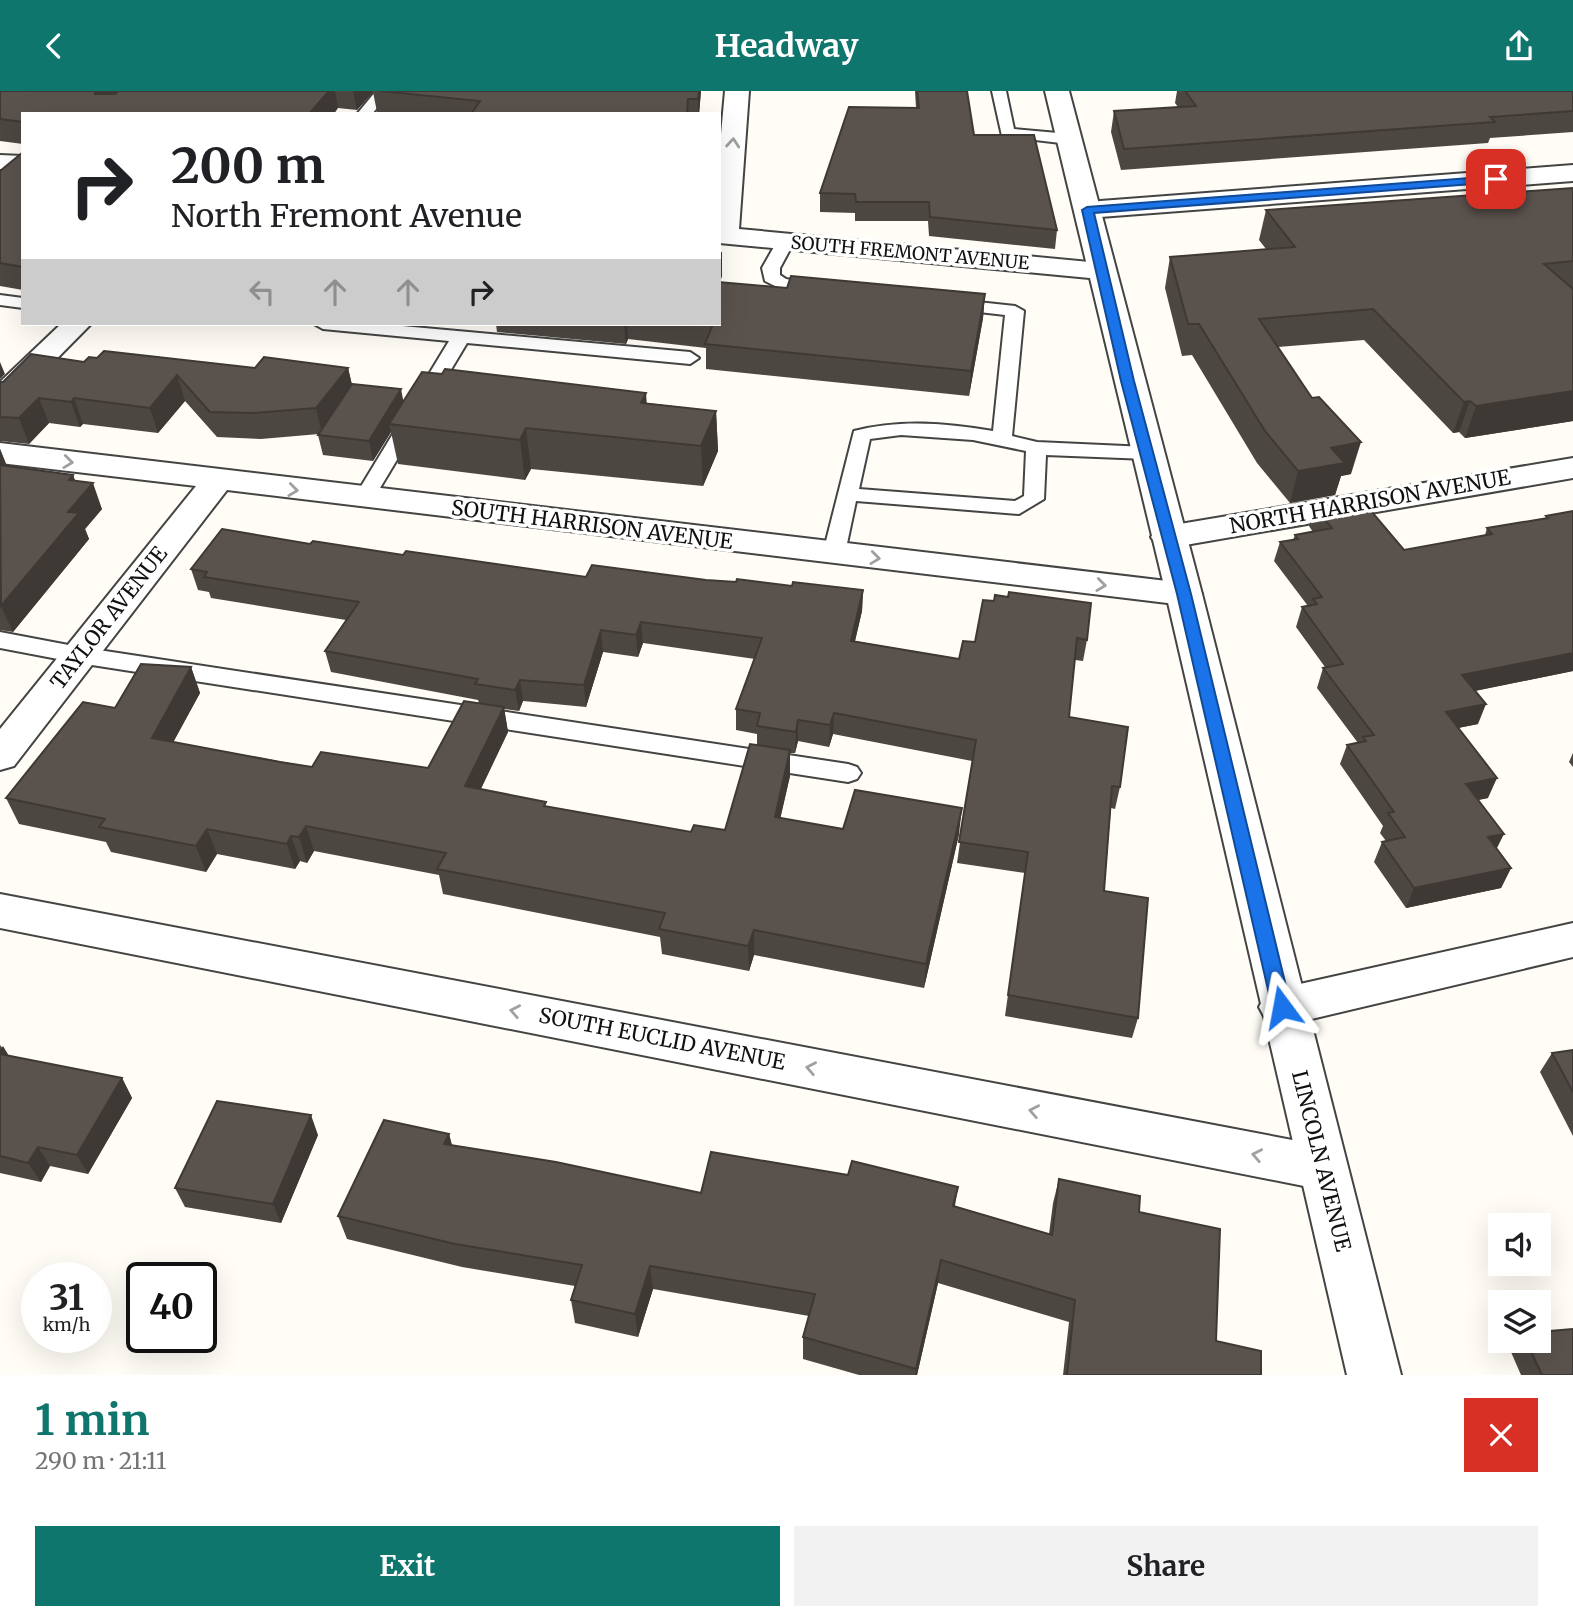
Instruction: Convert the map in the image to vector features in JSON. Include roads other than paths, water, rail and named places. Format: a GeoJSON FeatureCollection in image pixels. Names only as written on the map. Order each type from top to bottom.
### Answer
{"type":"FeatureCollection","features":[{"type":"Feature","properties":{"kind":"street"},"geometry":{"type":"LineString","coordinates":[[722,236],[737,91]]}},
{"type":"Feature","properties":{"kind":"street","name":"LINCOLN AVENUE"},"geometry":{"type":"LineString","coordinates":[[1057,91],[1100,271],[1184,594],[1282,1007],[1374,1375]]}},
{"type":"Feature","properties":{"kind":"street"},"geometry":{"type":"LineString","coordinates":[[0,162],[21,164]]}},
{"type":"Feature","properties":{"kind":"street"},"geometry":{"type":"LineString","coordinates":[[1087,210],[1573,173]]}},
{"type":"Feature","properties":{"kind":"street","name":"SOUTH FREMONT AVENUE"},"geometry":{"type":"LineString","coordinates":[[722,236],[1100,271]]}},
{"type":"Feature","properties":{"kind":"street"},"geometry":{"type":"LineString","coordinates":[[0,399],[74,326]]}},
{"type":"Feature","properties":{"kind":"street","name":"SOUTH HARRISON AVENUE"},"geometry":{"type":"LineString","coordinates":[[0,453],[217,481],[1184,594]]}},
{"type":"Feature","properties":{"kind":"street","name":"NORTH HARRISON AVENUE"},"geometry":{"type":"LineString","coordinates":[[1168,537],[1573,468]]}},
{"type":"Feature","properties":{"kind":"street","name":"TAYLOR AVENUE"},"geometry":{"type":"LineString","coordinates":[[0,756],[217,481]]}},
{"type":"Feature","properties":{"kind":"street","name":"SOUTH EUCLID AVENUE"},"geometry":{"type":"LineString","coordinates":[[0,911],[1324,1168]]}},
{"type":"Feature","properties":{"kind":"street"},"geometry":{"type":"LineString","coordinates":[[1282,1007],[1573,940]]}},
{"type":"Feature","properties":{"kind":"lane"},"geometry":{"type":"LineString","coordinates":[[366,112],[384,91]]}},
{"type":"Feature","properties":{"kind":"lane"},"geometry":{"type":"LineString","coordinates":[[999,91],[1007,132],[1069,139]]}},
{"type":"Feature","properties":{"kind":"lane"},"geometry":{"type":"LineString","coordinates":[[785,242],[771,268],[771,277],[781,284],[798,288],[839,292]]}},
{"type":"Feature","properties":{"kind":"lane"},"geometry":{"type":"LineString","coordinates":[[0,300],[21,303]]}},
{"type":"Feature","properties":{"kind":"lane"},"geometry":{"type":"LineString","coordinates":[[934,302],[1015,311],[1002,437]]}},
{"type":"Feature","properties":{"kind":"lane"},"geometry":{"type":"LineString","coordinates":[[344,326],[690,358]]}},
{"type":"Feature","properties":{"kind":"lane"},"geometry":{"type":"LineString","coordinates":[[364,498],[461,337]]}},
{"type":"Feature","properties":{"kind":"lane"},"geometry":{"type":"LineString","coordinates":[[834,553],[861,435],[883,428],[1002,437],[1036,448],[1146,453]]}},
{"type":"Feature","properties":{"kind":"lane"},"geometry":{"type":"LineString","coordinates":[[848,494],[1019,508],[1034,499],[1036,448]]}},
{"type":"Feature","properties":{"kind":"lane"},"geometry":{"type":"LineString","coordinates":[[0,640],[79,655],[848,773]]}}]}
